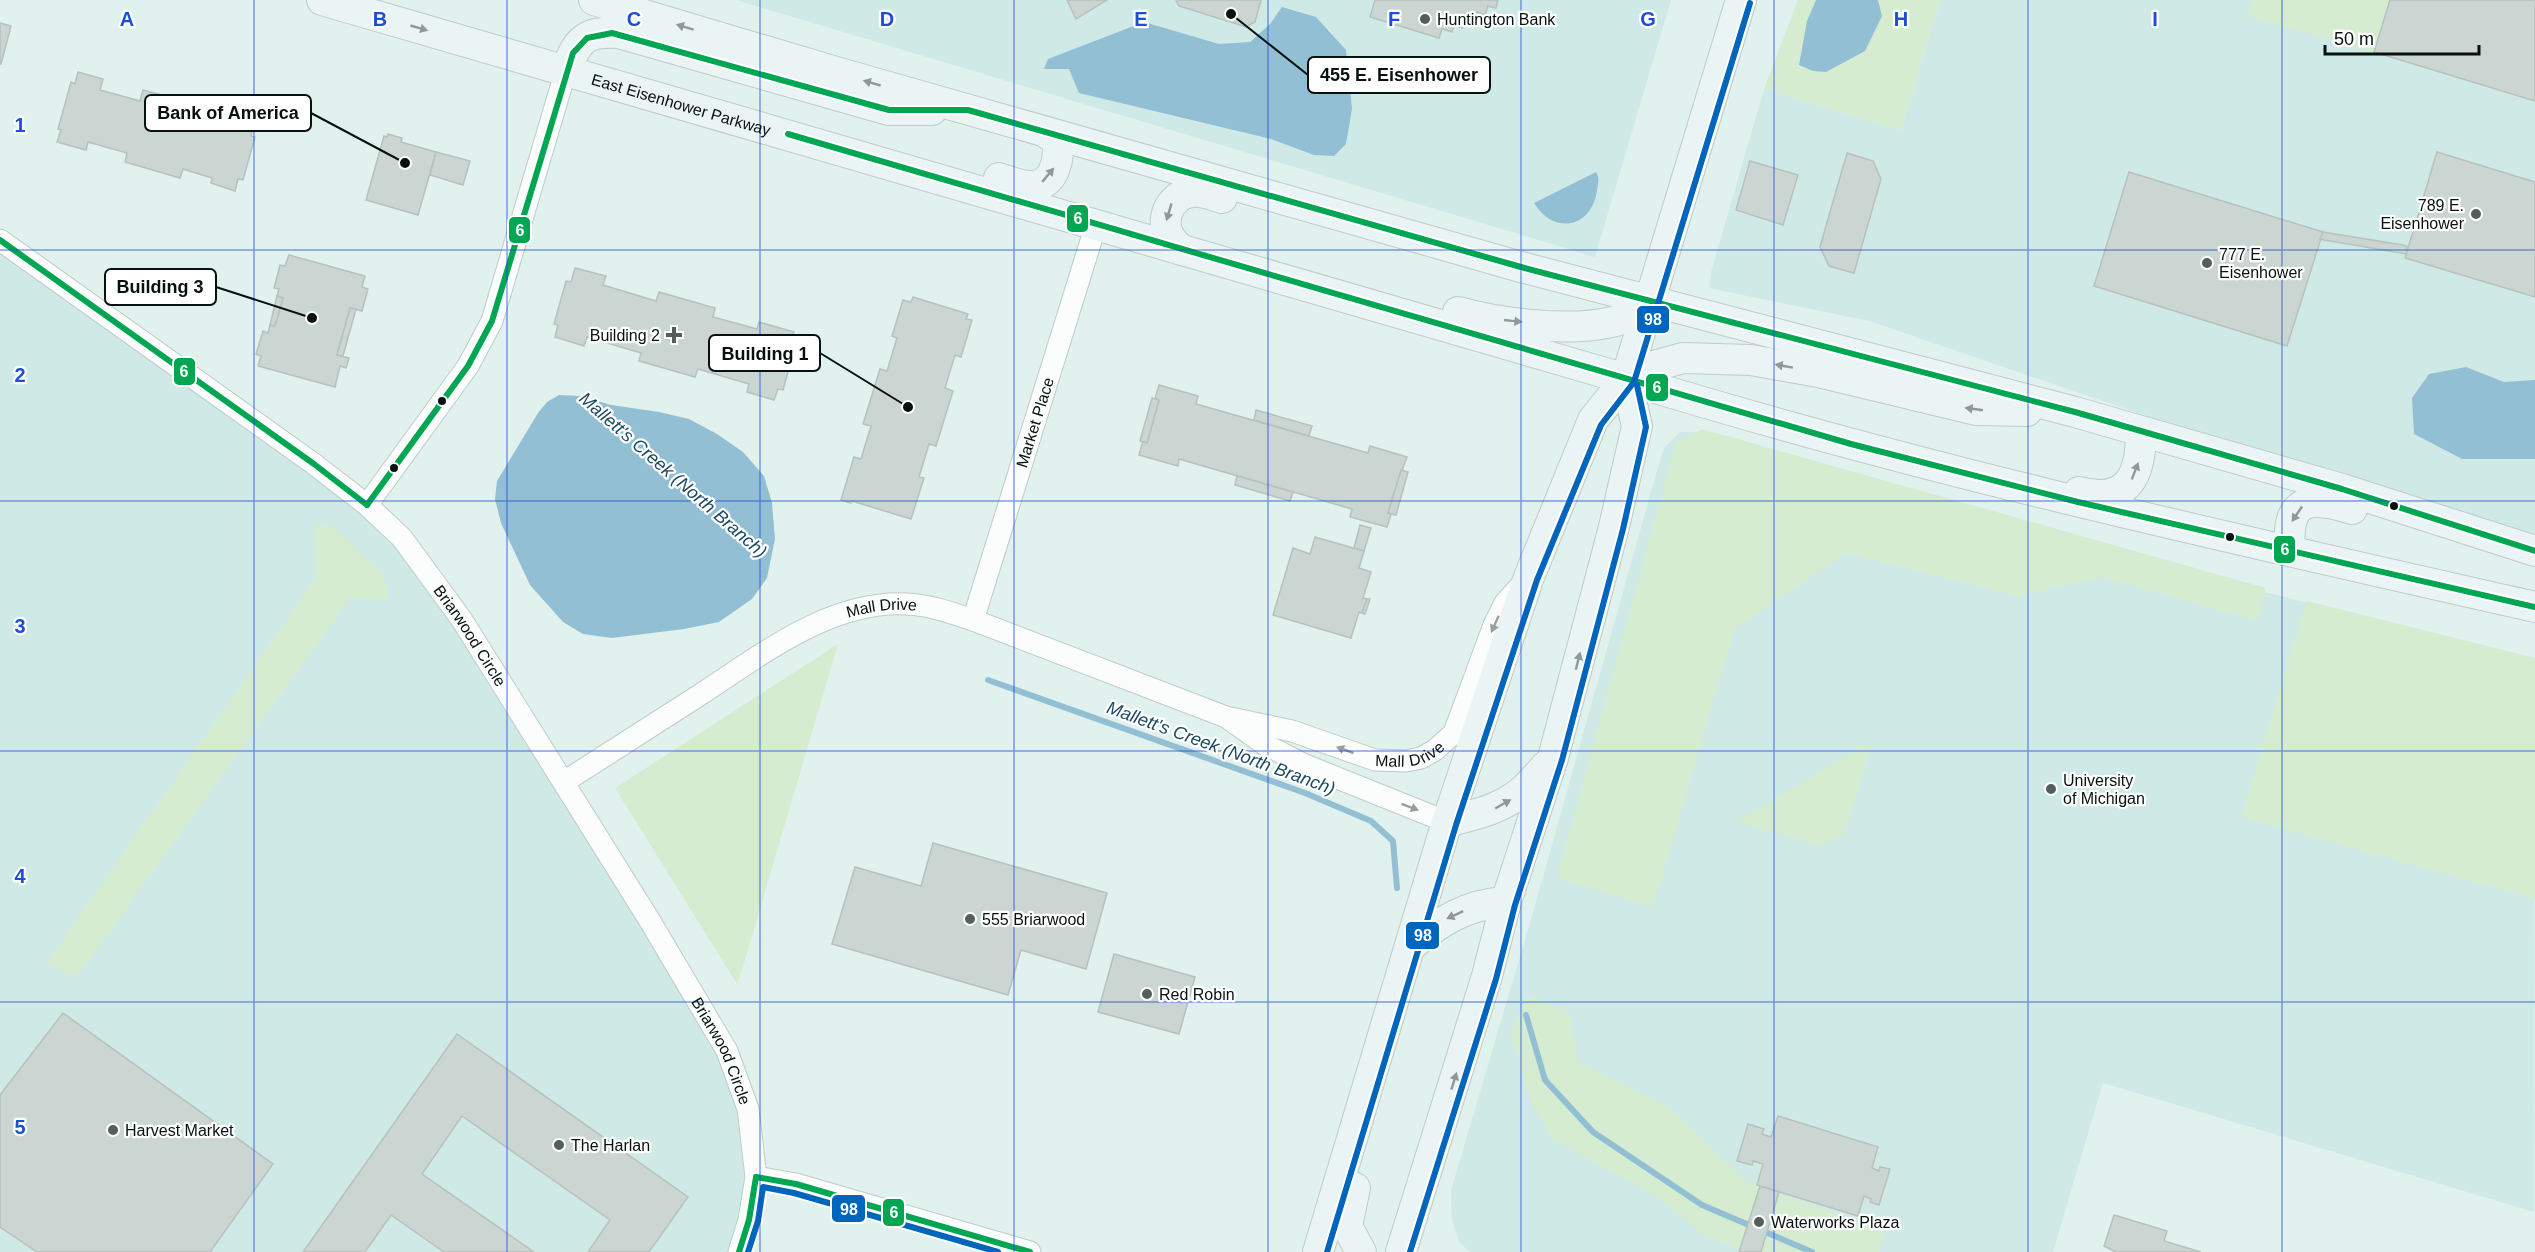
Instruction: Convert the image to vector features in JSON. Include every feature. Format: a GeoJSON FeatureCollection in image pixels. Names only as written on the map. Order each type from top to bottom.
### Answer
{"type":"FeatureCollection","features":[{"type":"Feature","properties":{"kind":"main road","name":"East Eisenhower Parkway"},"geometry":{"type":"LineString","coordinates":[[322,0],[1231,263],[1720,408],[1927,465],[2535,607]]}},
{"type":"Feature","properties":{"kind":"main road"},"geometry":{"type":"LineString","coordinates":[[594,0],[968,110],[1521,267],[2075,412],[2290,474],[2535,551]]}},
{"type":"Feature","properties":{"kind":"main road"},"geometry":{"type":"LineString","coordinates":[[1318,1252],[1447,822],[1529,577],[1593,420],[1626,379],[1741,0]]}},
{"type":"Feature","properties":{"kind":"main road"},"geometry":{"type":"LineString","coordinates":[[566,70],[579,42],[590,35],[604,32],[619,33],[889,110],[968,110]]}},
{"type":"Feature","properties":{"kind":"main road"},"geometry":{"type":"LineString","coordinates":[[751,123],[808,125],[1031,187],[1045,181],[1053,173],[1057,163],[1057,140],[1046,132]]}},
{"type":"Feature","properties":{"kind":"main road"},"geometry":{"type":"LineString","coordinates":[[1181,250],[1169,235],[1166,219],[1172,202],[1182,194],[1198,192],[1460,267],[1521,267]]}},
{"type":"Feature","properties":{"kind":"main road"},"geometry":{"type":"LineString","coordinates":[[1231,263],[1305,267],[1466,314],[1517,322],[1576,325],[1613,322],[1627,317],[1649,302]]}},
{"type":"Feature","properties":{"kind":"main road"},"geometry":{"type":"LineString","coordinates":[[1626,379],[1654,366],[1683,358],[1751,360],[1818,372],[1976,410],[2075,412]]}},
{"type":"Feature","properties":{"kind":"main road"},"geometry":{"type":"LineString","coordinates":[[1401,1252],[1486,976],[1506,902],[1553,758],[1614,527],[1637,426],[1626,379]]}},
{"type":"Feature","properties":{"kind":"main road"},"geometry":{"type":"LineString","coordinates":[[1720,408],[1814,421],[2085,493],[2115,493],[2130,483],[2138,469],[2141,432]]}},
{"type":"Feature","properties":{"kind":"main road"},"geometry":{"type":"LineString","coordinates":[[2290,551],[2291,520],[2297,509],[2305,503],[2319,501],[2429,534],[2470,530]]}},
{"type":"Feature","properties":{"kind":"main road"},"geometry":{"type":"LineString","coordinates":[[1447,822],[1493,809],[1508,801],[1521,792],[1553,758]]}},
{"type":"Feature","properties":{"kind":"main road"},"geometry":{"type":"LineString","coordinates":[[1411,946],[1454,914],[1491,903],[1506,902]]}},
{"type":"Feature","properties":{"kind":"main road"},"geometry":{"type":"LineString","coordinates":[[1360,1252],[1347,1226],[1373,1114],[1383,1038]]}},
{"type":"Feature","properties":{"kind":"street"},"geometry":{"type":"LineString","coordinates":[[367,505],[468,366],[488,330],[501,295],[566,70]]}},
{"type":"Feature","properties":{"kind":"street","name":"Market Place"},"geometry":{"type":"LineString","coordinates":[[974,620],[1096,225]]}},
{"type":"Feature","properties":{"kind":"street","name":"Briarwood Circle"},"geometry":{"type":"LineString","coordinates":[[0,240],[314,464],[367,505],[402,538],[462,620],[650,921],[727,1051],[748,1109],[756,1177],[749,1220],[739,1252]]}},
{"type":"Feature","properties":{"kind":"street","name":"Mall Drive"},"geometry":{"type":"LineString","coordinates":[[564,782],[777,645],[830,618],[868,607],[906,603],[930,606],[974,620],[1226,717],[1292,731],[1375,760],[1406,761],[1421,758],[1447,742],[1454,733],[1504,603],[1529,577]]}},
{"type":"Feature","properties":{"kind":"street","name":"Mall Drive"},"geometry":{"type":"LineString","coordinates":[[1226,717],[1264,744],[1305,765],[1447,822]]}},
{"type":"Feature","properties":{"kind":"street"},"geometry":{"type":"LineString","coordinates":[[756,1177],[796,1184],[1030,1252]]}},
{"type":"Feature","properties":{"kind":"shaded area"},"geometry":{"type":"Polygon","coordinates":[[[736,0],[1671,0],[1595,257],[736,0]]]}},
{"type":"Feature","properties":{"kind":"shaded area"},"geometry":{"type":"Polygon","coordinates":[[[1940,0],[2535,0],[2535,549],[1869,321],[1709,288],[1711,272],[1764,89],[1901,130],[1940,0]]]}},
{"type":"Feature","properties":{"kind":"shaded area"},"geometry":{"type":"Polygon","coordinates":[[[0,240],[402,538],[716,1029],[756,1177],[739,1252],[0,1252],[0,240]]]}},
{"type":"Feature","properties":{"kind":"shaded area","name":"University of Michigan"},"geometry":{"type":"Polygon","coordinates":[[[1680,432],[1705,432],[2243,586],[2535,663],[2534,1212],[2103,1083],[2053,1252],[1470,1252],[1459,1242],[1452,1219],[1451,1190],[1532,916],[1656,474],[1664,448],[1680,432]]]}},
{"type":"Feature","properties":{"kind":"green space"},"geometry":{"type":"Polygon","coordinates":[[[1798,0],[1940,0],[1901,130],[1764,89],[1798,0]]]}},
{"type":"Feature","properties":{"kind":"green space"},"geometry":{"type":"Polygon","coordinates":[[[2252,0],[2390,0],[2374,52],[2247,16],[2252,0]]]}},
{"type":"Feature","properties":{"kind":"green space"},"geometry":{"type":"Polygon","coordinates":[[[1702,429],[2266,588],[2257,621],[2101,577],[2018,596],[1846,553],[1734,630],[1653,907],[1557,878],[1676,443],[1702,429]]]}},
{"type":"Feature","properties":{"kind":"green space"},"geometry":{"type":"Polygon","coordinates":[[[314,524],[335,528],[383,574],[389,599],[350,598],[76,978],[46,963],[317,576],[314,524]]]}},
{"type":"Feature","properties":{"kind":"green space"},"geometry":{"type":"Polygon","coordinates":[[[2307,601],[2535,658],[2535,899],[2241,817],[2307,601]]]}},
{"type":"Feature","properties":{"kind":"green space"},"geometry":{"type":"Polygon","coordinates":[[[838,644],[742,970],[737,984],[615,788],[838,644]]]}},
{"type":"Feature","properties":{"kind":"green space"},"geometry":{"type":"Polygon","coordinates":[[[1867,744],[1871,748],[1844,834],[1821,846],[1736,822],[1867,744]]]}},
{"type":"Feature","properties":{"kind":"green space"},"geometry":{"type":"Polygon","coordinates":[[[1529,996],[1568,1011],[1578,1062],[1669,1107],[1748,1182],[1884,1230],[1880,1252],[1751,1252],[1709,1238],[1649,1192],[1554,1140],[1532,1105],[1510,1033],[1529,996]]]}},
{"type":"Feature","properties":{"kind":"water"},"geometry":{"type":"Polygon","coordinates":[[[1816,0],[1878,0],[1882,16],[1865,51],[1826,72],[1813,71],[1799,65],[1807,21],[1816,0]]]}},
{"type":"Feature","properties":{"kind":"water"},"geometry":{"type":"Polygon","coordinates":[[[1282,7],[1316,17],[1346,50],[1352,109],[1346,144],[1334,156],[1314,155],[1271,139],[1079,93],[1069,69],[1044,69],[1048,59],[1144,22],[1219,44],[1250,42],[1270,24],[1282,7]]]}},
{"type":"Feature","properties":{"kind":"water"},"geometry":{"type":"Polygon","coordinates":[[[1596,172],[1598,181],[1594,203],[1580,220],[1561,223],[1551,220],[1534,203],[1596,172]]]}},
{"type":"Feature","properties":{"kind":"water"},"geometry":{"type":"Polygon","coordinates":[[[2466,367],[2504,382],[2535,380],[2535,459],[2462,459],[2414,434],[2412,398],[2429,374],[2466,367]]]}},
{"type":"Feature","properties":{"kind":"water"},"geometry":{"type":"Polygon","coordinates":[[[559,395],[581,396],[611,405],[689,419],[717,434],[743,452],[764,476],[772,503],[775,539],[767,578],[752,599],[719,622],[612,638],[583,634],[563,622],[530,585],[501,523],[495,499],[497,481],[538,413],[547,402],[559,395]]]}},
{"type":"Feature","properties":{"kind":"building"},"geometry":{"type":"Polygon","coordinates":[[[1067,0],[1107,0],[1076,19],[1067,0]]]}},
{"type":"Feature","properties":{"kind":"building"},"geometry":{"type":"Polygon","coordinates":[[[1176,0],[1261,0],[1255,22],[1246,27],[1179,6],[1176,0]]]}},
{"type":"Feature","properties":{"kind":"building","name":"Huntington Bank"},"geometry":{"type":"Polygon","coordinates":[[[1375,0],[1498,0],[1496,8],[1488,6],[1485,15],[1477,12],[1474,21],[1462,28],[1454,25],[1452,32],[1442,29],[1439,38],[1370,17],[1375,0]]]}},
{"type":"Feature","properties":{"kind":"building"},"geometry":{"type":"Polygon","coordinates":[[[2390,0],[2535,0],[2535,101],[2374,52],[2390,0]]]}},
{"type":"Feature","properties":{"kind":"building"},"geometry":{"type":"Polygon","coordinates":[[[0,23],[11,26],[1,64],[0,64],[0,23]]]}},
{"type":"Feature","properties":{"kind":"building"},"geometry":{"type":"Polygon","coordinates":[[[78,72],[103,79],[100,90],[140,101],[143,90],[202,106],[199,116],[222,122],[225,113],[255,121],[251,136],[255,137],[243,180],[238,179],[235,191],[211,183],[212,178],[183,169],[180,178],[125,162],[127,153],[88,142],[86,150],[57,142],[61,130],[58,129],[71,82],[75,84],[78,72]]]}},
{"type":"Feature","properties":{"kind":"building"},"geometry":{"type":"Polygon","coordinates":[[[388,134],[402,138],[401,142],[436,152],[418,215],[366,200],[384,136],[387,137],[388,134]]]}},
{"type":"Feature","properties":{"kind":"building"},"geometry":{"type":"Polygon","coordinates":[[[436,152],[470,161],[463,185],[430,175],[436,152]]]}},
{"type":"Feature","properties":{"kind":"building","name":"789 E. Eisenhower"},"geometry":{"type":"Polygon","coordinates":[[[2437,152],[2535,182],[2535,297],[2405,258],[2437,152]]]}},
{"type":"Feature","properties":{"kind":"building"},"geometry":{"type":"Polygon","coordinates":[[[1847,153],[1873,161],[1881,179],[1854,273],[1829,266],[1820,247],[1847,153]]]}},
{"type":"Feature","properties":{"kind":"building"},"geometry":{"type":"Polygon","coordinates":[[[1750,161],[1798,175],[1783,225],[1736,210],[1750,161]]]}},
{"type":"Feature","properties":{"kind":"building","name":"777 E. Eisenhower"},"geometry":{"type":"Polygon","coordinates":[[[2129,172],[2323,232],[2287,346],[2094,286],[2129,172]]]}},
{"type":"Feature","properties":{"kind":"building"},"geometry":{"type":"Polygon","coordinates":[[[2323,232],[2408,247],[2406,254],[2324,240],[2320,239],[2323,232]]]}},
{"type":"Feature","properties":{"kind":"building"},"geometry":{"type":"Polygon","coordinates":[[[289,255],[365,276],[362,287],[368,289],[362,311],[350,308],[337,355],[349,358],[346,368],[340,366],[335,387],[258,366],[261,356],[256,354],[263,331],[268,333],[270,325],[275,326],[283,298],[277,296],[279,289],[274,288],[280,265],[285,266],[289,255]]]}},
{"type":"Feature","properties":{"kind":"building","name":"Building 2"},"geometry":{"type":"Polygon","coordinates":[[[575,268],[606,276],[603,285],[656,301],[659,292],[715,308],[713,317],[757,329],[759,322],[794,332],[790,346],[795,347],[783,390],[778,389],[774,400],[747,392],[749,384],[698,369],[695,377],[639,361],[641,353],[587,337],[584,346],[555,337],[558,325],[554,324],[566,281],[571,282],[575,268]]]}},
{"type":"Feature","properties":{"kind":"building"},"geometry":{"type":"Polygon","coordinates":[[[277,296],[283,298],[275,326],[270,325],[277,296]]]}},
{"type":"Feature","properties":{"kind":"building"},"geometry":{"type":"Polygon","coordinates":[[[913,297],[968,314],[966,319],[972,320],[961,357],[955,355],[945,388],[953,391],[936,446],[929,444],[919,477],[924,478],[911,519],[852,501],[851,503],[841,500],[854,457],[861,459],[871,426],[863,424],[880,369],[887,371],[897,338],[892,336],[903,300],[911,302],[913,297]]]}},
{"type":"Feature","properties":{"kind":"building"},"geometry":{"type":"Polygon","coordinates":[[[350,308],[356,309],[343,356],[337,355],[350,308]]]}},
{"type":"Feature","properties":{"kind":"building"},"geometry":{"type":"Polygon","coordinates":[[[1159,385],[1198,396],[1196,404],[1368,453],[1370,446],[1407,457],[1388,513],[1391,514],[1387,527],[1350,517],[1352,509],[1179,459],[1178,466],[1139,455],[1143,441],[1147,443],[1159,400],[1155,399],[1159,385]]]}},
{"type":"Feature","properties":{"kind":"building"},"geometry":{"type":"Polygon","coordinates":[[[1152,398],[1159,400],[1147,443],[1140,441],[1152,398]]]}},
{"type":"Feature","properties":{"kind":"building"},"geometry":{"type":"Polygon","coordinates":[[[1256,410],[1312,426],[1309,436],[1254,420],[1256,410]]]}},
{"type":"Feature","properties":{"kind":"building"},"geometry":{"type":"Polygon","coordinates":[[[1401,470],[1408,472],[1396,515],[1388,513],[1401,470]]]}},
{"type":"Feature","properties":{"kind":"building"},"geometry":{"type":"Polygon","coordinates":[[[1237,476],[1293,492],[1290,501],[1235,485],[1237,476]]]}},
{"type":"Feature","properties":{"kind":"building"},"geometry":{"type":"Polygon","coordinates":[[[1360,525],[1371,528],[1364,551],[1354,548],[1360,525]]]}},
{"type":"Feature","properties":{"kind":"building"},"geometry":{"type":"Polygon","coordinates":[[[1315,537],[1364,551],[1359,568],[1371,572],[1363,598],[1367,599],[1362,613],[1359,612],[1351,638],[1273,615],[1293,548],[1310,554],[1315,537]]]}},
{"type":"Feature","properties":{"kind":"building"},"geometry":{"type":"Polygon","coordinates":[[[1367,599],[1370,599],[1365,614],[1362,613],[1367,599]]]}},
{"type":"Feature","properties":{"kind":"building","name":"555 Briarwood"},"geometry":{"type":"Polygon","coordinates":[[[933,843],[1107,893],[1086,969],[1021,950],[1008,995],[832,944],[855,867],[921,886],[933,843]]]}},
{"type":"Feature","properties":{"kind":"building","name":"Red Robin"},"geometry":{"type":"Polygon","coordinates":[[[1114,954],[1195,977],[1179,1034],[1098,1012],[1114,954]]]}},
{"type":"Feature","properties":{"kind":"building","name":"Harvest Market"},"geometry":{"type":"Polygon","coordinates":[[[63,1013],[273,1164],[210,1252],[37,1252],[0,1227],[0,1095],[63,1013]]]}},
{"type":"Feature","properties":{"kind":"building","name":"The Harlan"},"geometry":{"type":"Polygon","coordinates":[[[457,1034],[688,1197],[649,1252],[588,1252],[610,1220],[462,1116],[422,1174],[534,1252],[444,1252],[391,1215],[365,1252],[303,1252],[457,1034]]]}},
{"type":"Feature","properties":{"kind":"building"},"geometry":{"type":"Polygon","coordinates":[[[1778,1116],[1878,1147],[1872,1168],[1879,1171],[1880,1167],[1890,1169],[1879,1205],[1870,1202],[1871,1199],[1864,1196],[1858,1216],[1757,1185],[1763,1164],[1753,1161],[1752,1165],[1737,1161],[1748,1124],[1764,1129],[1762,1134],[1771,1137],[1778,1116]]]}},
{"type":"Feature","properties":{"kind":"building","name":"Waterworks Plaza"},"geometry":{"type":"Polygon","coordinates":[[[1760,1186],[1779,1192],[1761,1252],[1739,1252],[1760,1186]]]}},
{"type":"Feature","properties":{"kind":"building"},"geometry":{"type":"Polygon","coordinates":[[[2114,1215],[2167,1231],[2164,1241],[2201,1252],[2116,1252],[2104,1246],[2114,1215]]]}},
{"type":"Feature","properties":{"kind":"waterway","name":"Mallett's Creek (North Branch)"},"geometry":{"type":"LineString","coordinates":[[988,680],[1305,793],[1371,821],[1393,841],[1397,888]]}},
{"type":"Feature","properties":{"kind":"waterway","name":"Mallett's Creek (North Branch)"},"geometry":{"type":"LineString","coordinates":[[1526,1015],[1545,1080],[1593,1132],[1702,1205],[1812,1252]]}},
{"type":"Feature","properties":{"kind":"transit line","name":"98"},"geometry":{"type":"LineString","coordinates":[[1327,1252],[1456,825],[1537,580],[1601,425],[1634,382],[1750,3]]}},
{"type":"Feature","properties":{"kind":"transit line","name":"6"},"geometry":{"type":"LineString","coordinates":[[367,505],[468,366],[492,321],[573,53],[587,38],[612,33],[889,110],[968,110],[1521,267],[2075,412],[2342,489],[2535,551]]}},
{"type":"Feature","properties":{"kind":"transit line","name":"6"},"geometry":{"type":"LineString","coordinates":[[788,134],[1851,444],[2078,502],[2535,607]]}},
{"type":"Feature","properties":{"kind":"transit line","name":"6"},"geometry":{"type":"LineString","coordinates":[[0,240],[314,464],[367,505]]}},
{"type":"Feature","properties":{"kind":"transit line","name":"98"},"geometry":{"type":"LineString","coordinates":[[1410,1252],[1496,979],[1515,905],[1562,760],[1623,529],[1646,427],[1637,385]]}},
{"type":"Feature","properties":{"kind":"transit line","name":"6"},"geometry":{"type":"LineString","coordinates":[[756,1177],[796,1184],[1030,1252]]}},
{"type":"Feature","properties":{"kind":"transit line","name":"6"},"geometry":{"type":"LineString","coordinates":[[739,1252],[749,1220],[756,1177]]}},
{"type":"Feature","properties":{"kind":"transit line","name":"98"},"geometry":{"type":"LineString","coordinates":[[748,1252],[758,1221],[763,1187],[794,1193],[998,1252]]}},
{"type":"Feature","properties":{"kind":"place","name":"455 E. Eisenhower"},"geometry":{"type":"Point","coordinates":[1231,14]}},
{"type":"Feature","properties":{"kind":"place","name":"Huntington Bank"},"geometry":{"type":"Point","coordinates":[1425,19]}},
{"type":"Feature","properties":{"kind":"place","name":"Bank of America"},"geometry":{"type":"Point","coordinates":[405,163]}},
{"type":"Feature","properties":{"kind":"place","name":"789 E. Eisenhower"},"geometry":{"type":"Point","coordinates":[2476,214]}},
{"type":"Feature","properties":{"kind":"place","name":"777 E. Eisenhower"},"geometry":{"type":"Point","coordinates":[2207,263]}},
{"type":"Feature","properties":{"kind":"place","name":"Building 3"},"geometry":{"type":"Point","coordinates":[312,318]}},
{"type":"Feature","properties":{"kind":"place","name":"Building 2"},"geometry":{"type":"Point","coordinates":[674,335]}},
{"type":"Feature","properties":{"kind":"place","name":"Building 1"},"geometry":{"type":"Point","coordinates":[908,407]}},
{"type":"Feature","properties":{"kind":"place","name":"University of Michigan"},"geometry":{"type":"Point","coordinates":[2051,789]}},
{"type":"Feature","properties":{"kind":"place","name":"555 Briarwood"},"geometry":{"type":"Point","coordinates":[970,919]}},
{"type":"Feature","properties":{"kind":"place","name":"Red Robin"},"geometry":{"type":"Point","coordinates":[1147,994]}},
{"type":"Feature","properties":{"kind":"place","name":"Harvest Market"},"geometry":{"type":"Point","coordinates":[113,1130]}},
{"type":"Feature","properties":{"kind":"place","name":"The Harlan"},"geometry":{"type":"Point","coordinates":[559,1145]}},
{"type":"Feature","properties":{"kind":"place","name":"Waterworks Plaza"},"geometry":{"type":"Point","coordinates":[1759,1222]}}]}
